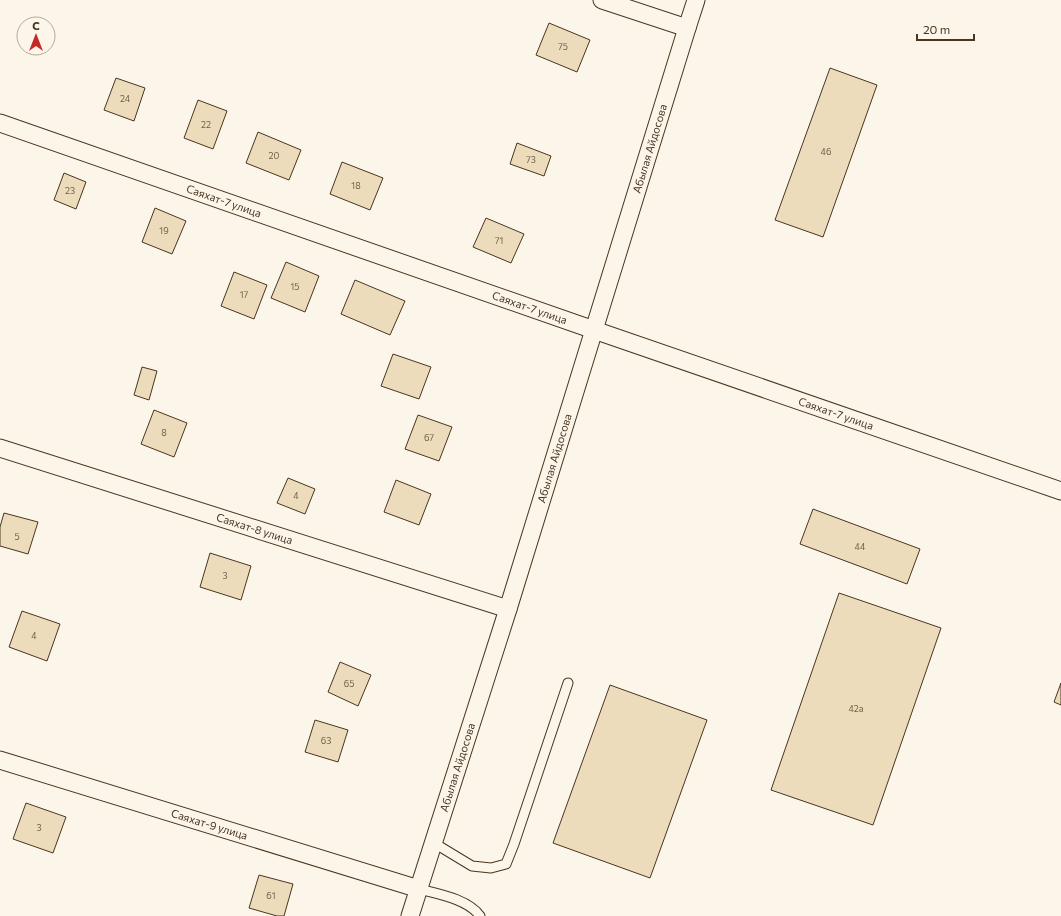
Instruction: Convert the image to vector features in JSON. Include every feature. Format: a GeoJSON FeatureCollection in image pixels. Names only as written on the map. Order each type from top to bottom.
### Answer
{"type":"FeatureCollection","features":[{"type":"Feature","properties":{"kind":"street"},"geometry":{"type":"LineString","coordinates":[[602,0],[687,28]]}},
{"type":"Feature","properties":{"kind":"street","name":"Абылая Айдосова"},"geometry":{"type":"LineString","coordinates":[[410,916],[508,609],[696,0]]}},
{"type":"Feature","properties":{"kind":"street","name":"Саяхат-7 улица"},"geometry":{"type":"LineString","coordinates":[[0,123],[1061,491]]}},
{"type":"Feature","properties":{"kind":"street","name":"Саяхат-8 улица"},"geometry":{"type":"LineString","coordinates":[[0,448],[508,609]]}},
{"type":"Feature","properties":{"kind":"street","name":"Саяхат-9 улица"},"geometry":{"type":"LineString","coordinates":[[0,760],[419,889]]}},
{"type":"Feature","properties":{"kind":"lane"},"geometry":{"type":"LineString","coordinates":[[434,843],[472,866],[492,868],[506,864],[568,683]]}},
{"type":"Feature","properties":{"kind":"lane"},"geometry":{"type":"LineString","coordinates":[[419,889],[447,896],[464,903],[476,911],[480,916]]}},
{"type":"Feature","properties":{"kind":"building"},"geometry":{"type":"Polygon","coordinates":[[[549,23],[590,40],[577,72],[536,55],[549,23]]]}},
{"type":"Feature","properties":{"kind":"building"},"geometry":{"type":"Polygon","coordinates":[[[830,68],[877,85],[823,237],[775,220],[830,68]]]}},
{"type":"Feature","properties":{"kind":"building"},"geometry":{"type":"Polygon","coordinates":[[[116,78],[145,88],[134,121],[104,110],[116,78]]]}},
{"type":"Feature","properties":{"kind":"building"},"geometry":{"type":"Polygon","coordinates":[[[198,100],[227,111],[213,149],[184,138],[198,100]]]}},
{"type":"Feature","properties":{"kind":"building"},"geometry":{"type":"Polygon","coordinates":[[[258,132],[301,150],[289,180],[246,163],[258,132]]]}},
{"type":"Feature","properties":{"kind":"building"},"geometry":{"type":"Polygon","coordinates":[[[517,143],[551,156],[544,176],[510,164],[517,143]]]}},
{"type":"Feature","properties":{"kind":"building"},"geometry":{"type":"Polygon","coordinates":[[[342,162],[383,178],[370,210],[330,194],[342,162]]]}},
{"type":"Feature","properties":{"kind":"building"},"geometry":{"type":"Polygon","coordinates":[[[64,173],[86,182],[76,209],[54,200],[64,173]]]}},
{"type":"Feature","properties":{"kind":"building"},"geometry":{"type":"Polygon","coordinates":[[[155,208],[186,221],[172,254],[142,242],[155,208]]]}},
{"type":"Feature","properties":{"kind":"building"},"geometry":{"type":"Polygon","coordinates":[[[486,218],[524,234],[511,263],[473,247],[486,218]]]}},
{"type":"Feature","properties":{"kind":"building"},"geometry":{"type":"Polygon","coordinates":[[[286,262],[319,276],[305,312],[271,298],[286,262]]]}},
{"type":"Feature","properties":{"kind":"building"},"geometry":{"type":"Polygon","coordinates":[[[234,272],[267,285],[254,319],[221,306],[234,272]]]}},
{"type":"Feature","properties":{"kind":"building"},"geometry":{"type":"Polygon","coordinates":[[[355,280],[405,301],[390,335],[341,314],[355,280]]]}},
{"type":"Feature","properties":{"kind":"building"},"geometry":{"type":"Polygon","coordinates":[[[393,354],[431,367],[419,399],[381,386],[393,354]]]}},
{"type":"Feature","properties":{"kind":"building"},"geometry":{"type":"Polygon","coordinates":[[[142,367],[157,371],[149,400],[134,395],[142,367]]]}},
{"type":"Feature","properties":{"kind":"building"},"geometry":{"type":"Polygon","coordinates":[[[154,410],[187,423],[174,457],[141,444],[154,410]]]}},
{"type":"Feature","properties":{"kind":"building"},"geometry":{"type":"Polygon","coordinates":[[[418,415],[452,427],[439,461],[405,449],[418,415]]]}},
{"type":"Feature","properties":{"kind":"building"},"geometry":{"type":"Polygon","coordinates":[[[288,478],[315,489],[305,514],[277,503],[288,478]]]}},
{"type":"Feature","properties":{"kind":"building"},"geometry":{"type":"Polygon","coordinates":[[[396,480],[431,494],[419,525],[384,512],[396,480]]]}},
{"type":"Feature","properties":{"kind":"building"},"geometry":{"type":"Polygon","coordinates":[[[813,509],[920,549],[907,584],[800,544],[813,509]]]}},
{"type":"Feature","properties":{"kind":"building"},"geometry":{"type":"Polygon","coordinates":[[[4,513],[38,522],[28,554],[0,546],[0,527],[4,513]]]}},
{"type":"Feature","properties":{"kind":"building"},"geometry":{"type":"Polygon","coordinates":[[[210,553],[251,566],[241,600],[200,587],[210,553]]]}},
{"type":"Feature","properties":{"kind":"building"},"geometry":{"type":"Polygon","coordinates":[[[839,593],[941,628],[873,825],[771,790],[839,593]]]}},
{"type":"Feature","properties":{"kind":"building"},"geometry":{"type":"Polygon","coordinates":[[[22,611],[60,624],[47,661],[9,647],[22,611]]]}},
{"type":"Feature","properties":{"kind":"building"},"geometry":{"type":"Polygon","coordinates":[[[340,662],[371,675],[358,706],[328,692],[340,662]]]}},
{"type":"Feature","properties":{"kind":"building"},"geometry":{"type":"Polygon","coordinates":[[[1061,683],[1061,705],[1054,702],[1061,683]]]}},
{"type":"Feature","properties":{"kind":"building"},"geometry":{"type":"Polygon","coordinates":[[[610,685],[707,720],[650,878],[553,843],[610,685]]]}},
{"type":"Feature","properties":{"kind":"building"},"geometry":{"type":"Polygon","coordinates":[[[315,720],[348,730],[338,762],[305,752],[315,720]]]}},
{"type":"Feature","properties":{"kind":"building"},"geometry":{"type":"Polygon","coordinates":[[[26,803],[66,817],[53,853],[13,839],[26,803]]]}},
{"type":"Feature","properties":{"kind":"building"},"geometry":{"type":"Polygon","coordinates":[[[259,875],[293,884],[284,916],[277,916],[249,908],[259,875]]]}}]}
